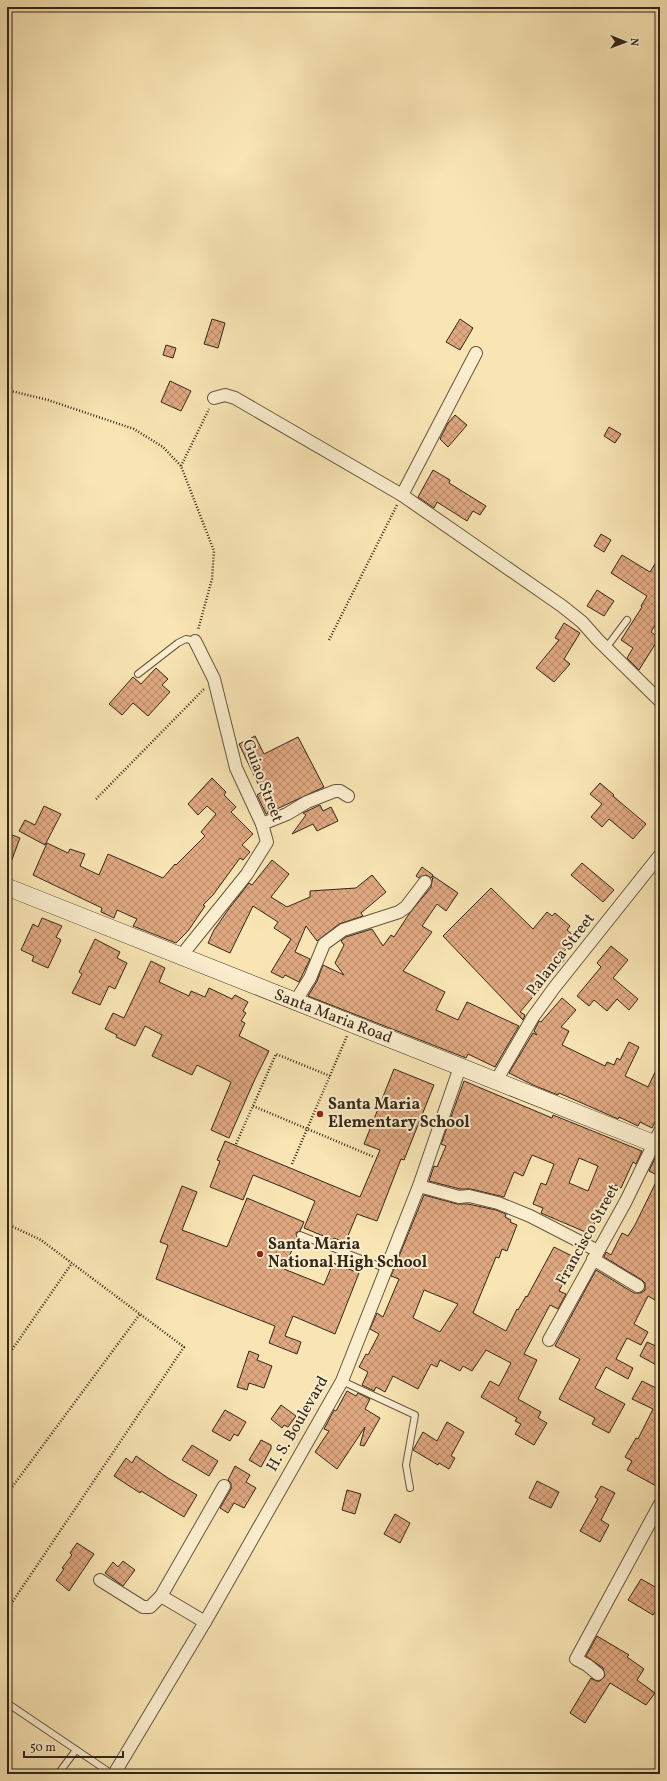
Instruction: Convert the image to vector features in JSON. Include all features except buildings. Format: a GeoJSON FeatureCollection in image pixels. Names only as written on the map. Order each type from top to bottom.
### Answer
{"type":"FeatureCollection","features":[{"type":"Feature","properties":{"kind":"main road","name":"Santa Maria Road"},"geometry":{"type":"LineString","coordinates":[[7,887],[460,1067],[658,1141]]}},
{"type":"Feature","properties":{"kind":"street"},"geometry":{"type":"LineString","coordinates":[[402,495],[476,353]]}},
{"type":"Feature","properties":{"kind":"street"},"geometry":{"type":"LineString","coordinates":[[214,398],[225,395],[235,398],[402,495],[562,606],[582,622],[606,648],[660,700]]}},
{"type":"Feature","properties":{"kind":"street","name":"Guiao Street"},"geometry":{"type":"LineString","coordinates":[[181,956],[247,874],[260,856],[267,842],[262,824],[236,768],[214,679],[195,641]]}},
{"type":"Feature","properties":{"kind":"street"},"geometry":{"type":"LineString","coordinates":[[262,824],[287,814],[307,802],[335,791],[340,791],[348,796]]}},
{"type":"Feature","properties":{"kind":"street","name":"Palanca Street"},"geometry":{"type":"LineString","coordinates":[[496,1081],[533,1017],[549,994],[660,855]]}},
{"type":"Feature","properties":{"kind":"street"},"geometry":{"type":"LineString","coordinates":[[295,1002],[310,978],[324,944],[343,930],[399,912],[406,907],[425,882]]}},
{"type":"Feature","properties":{"kind":"street","name":"H. S. Boulevard"},"geometry":{"type":"LineString","coordinates":[[113,1774],[205,1622],[342,1381],[419,1186],[460,1067]]}},
{"type":"Feature","properties":{"kind":"street","name":"Francisco Street"},"geometry":{"type":"LineString","coordinates":[[548,1340],[658,1141]]}},
{"type":"Feature","properties":{"kind":"street"},"geometry":{"type":"LineString","coordinates":[[419,1186],[460,1197],[469,1196],[498,1203],[530,1216],[595,1255],[638,1286]]}},
{"type":"Feature","properties":{"kind":"street"},"geometry":{"type":"LineString","coordinates":[[100,1580],[143,1607],[150,1607],[161,1596],[224,1486]]}},
{"type":"Feature","properties":{"kind":"street"},"geometry":{"type":"LineString","coordinates":[[598,1674],[587,1665],[576,1659],[660,1504]]}},
{"type":"Feature","properties":{"kind":"street"},"geometry":{"type":"LineString","coordinates":[[161,1596],[205,1622]]}},
{"type":"Feature","properties":{"kind":"lane"},"geometry":{"type":"LineString","coordinates":[[606,648],[627,620]]}},
{"type":"Feature","properties":{"kind":"lane"},"geometry":{"type":"LineString","coordinates":[[138,674],[178,643],[186,639],[195,641]]}},
{"type":"Feature","properties":{"kind":"lane"},"geometry":{"type":"LineString","coordinates":[[300,1235],[387,1269]]}},
{"type":"Feature","properties":{"kind":"lane"},"geometry":{"type":"LineString","coordinates":[[342,1381],[415,1415],[406,1465],[410,1488]]}},
{"type":"Feature","properties":{"kind":"lane"},"geometry":{"type":"LineString","coordinates":[[7,1703],[113,1774]]}},
{"type":"Feature","properties":{"kind":"lane"},"geometry":{"type":"LineString","coordinates":[[58,1774],[76,1750]]}},
{"type":"Feature","properties":{"kind":"path"},"geometry":{"type":"LineString","coordinates":[[7,390],[48,400],[134,429],[163,447],[181,466],[214,551],[212,578],[195,641]]}},
{"type":"Feature","properties":{"kind":"path"},"geometry":{"type":"LineString","coordinates":[[181,466],[214,398]]}},
{"type":"Feature","properties":{"kind":"path"},"geometry":{"type":"LineString","coordinates":[[329,640],[402,495]]}},
{"type":"Feature","properties":{"kind":"path"},"geometry":{"type":"LineString","coordinates":[[96,799],[214,679]]}},
{"type":"Feature","properties":{"kind":"path"},"geometry":{"type":"LineString","coordinates":[[292,1164],[352,1024]]}},
{"type":"Feature","properties":{"kind":"path"},"geometry":{"type":"LineString","coordinates":[[236,1144],[276,1054],[330,1076]]}},
{"type":"Feature","properties":{"kind":"path"},"geometry":{"type":"LineString","coordinates":[[253,1106],[374,1157]]}},
{"type":"Feature","properties":{"kind":"path"},"geometry":{"type":"LineString","coordinates":[[7,1224],[41,1240],[184,1347],[7,1610]]}},
{"type":"Feature","properties":{"kind":"path"},"geometry":{"type":"LineString","coordinates":[[7,1357],[72,1263]]}},
{"type":"Feature","properties":{"kind":"path"},"geometry":{"type":"LineString","coordinates":[[7,1494],[140,1314]]}},
{"type":"Feature","properties":{"kind":"place","name":"Santa Maria Elementary School"},"geometry":{"type":"Point","coordinates":[320,1114]}},
{"type":"Feature","properties":{"kind":"place","name":"Santa Maria National High School"},"geometry":{"type":"Point","coordinates":[260,1254]}}]}
